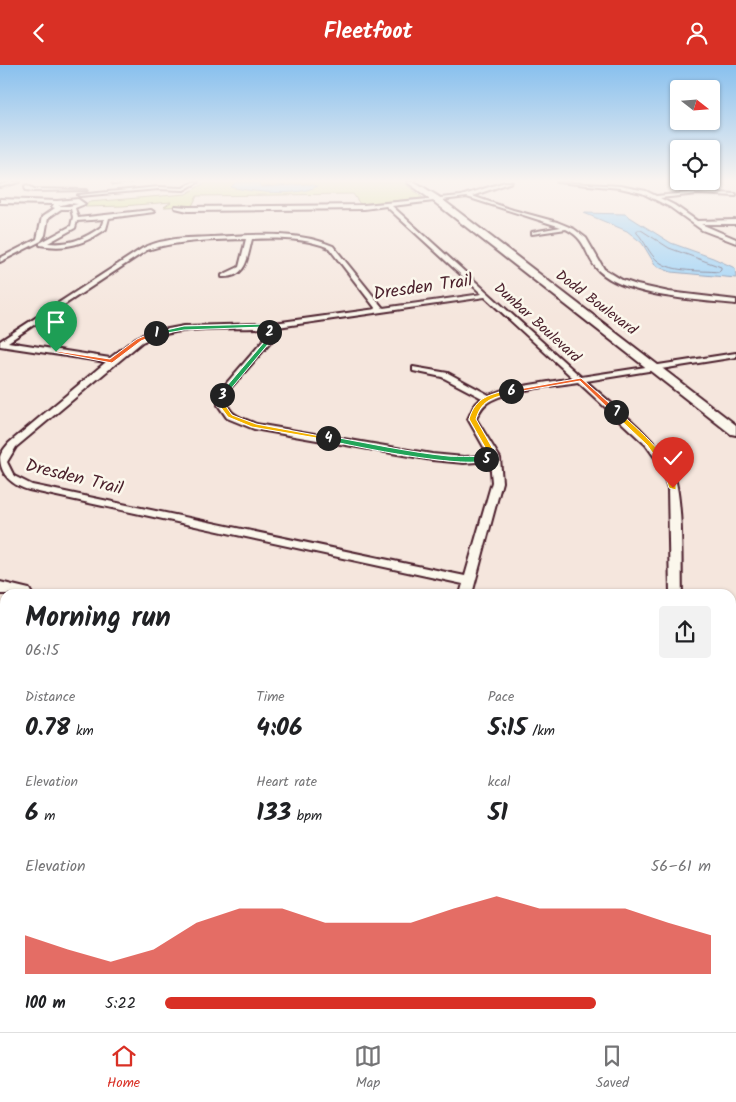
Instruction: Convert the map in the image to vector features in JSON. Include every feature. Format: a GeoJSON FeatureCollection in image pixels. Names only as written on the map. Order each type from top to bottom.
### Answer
{"type":"FeatureCollection","features":[{"type":"Feature","properties":{"kind":"street"},"geometry":{"type":"LineString","coordinates":[[0,260],[40,238],[43,227]]}},
{"type":"Feature","properties":{"kind":"street"},"geometry":{"type":"LineString","coordinates":[[42,244],[73,227]]}},
{"type":"Feature","properties":{"kind":"street"},"geometry":{"type":"LineString","coordinates":[[32,243],[70,246],[104,227]]}},
{"type":"Feature","properties":{"kind":"street","name":"Dunbar Boulevard"},"geometry":{"type":"LineString","coordinates":[[412,227],[581,379],[649,443],[666,466],[673,488],[676,589]]}},
{"type":"Feature","properties":{"kind":"street","name":"Dodd Boulevard"},"geometry":{"type":"LineString","coordinates":[[473,227],[736,431]]}},
{"type":"Feature","properties":{"kind":"street"},"geometry":{"type":"LineString","coordinates":[[703,227],[736,241]]}},
{"type":"Feature","properties":{"kind":"street"},"geometry":{"type":"LineString","coordinates":[[534,233],[565,228],[585,241],[592,252],[595,263],[606,274],[618,280],[663,293],[736,302]]}},
{"type":"Feature","properties":{"kind":"street"},"geometry":{"type":"LineString","coordinates":[[0,344],[153,245],[181,240],[302,238],[325,243],[331,247],[381,310]]}},
{"type":"Feature","properties":{"kind":"street"},"geometry":{"type":"LineString","coordinates":[[224,276],[240,270],[249,239]]}},
{"type":"Feature","properties":{"kind":"street","name":"Dresden Trail"},"geometry":{"type":"LineString","coordinates":[[470,581],[29,487],[10,478],[2,462],[12,445],[112,361],[139,340],[164,331],[184,328],[267,325],[488,295]]}},
{"type":"Feature","properties":{"kind":"street"},"geometry":{"type":"LineString","coordinates":[[267,325],[270,333],[267,342],[222,393],[222,405],[230,416],[254,426],[432,457],[464,460],[495,458]]}},
{"type":"Feature","properties":{"kind":"street"},"geometry":{"type":"LineString","coordinates":[[0,344],[112,361]]}},
{"type":"Feature","properties":{"kind":"street"},"geometry":{"type":"LineString","coordinates":[[468,589],[497,482],[495,458],[472,419],[476,407],[488,398],[505,392],[736,355]]}},
{"type":"Feature","properties":{"kind":"street"},"geometry":{"type":"LineString","coordinates":[[416,369],[445,375],[488,398]]}},
{"type":"Feature","properties":{"kind":"water"},"geometry":{"type":"Polygon","coordinates":[[[618,227],[646,227],[671,243],[735,268],[736,278],[671,272],[656,266],[642,243],[627,231],[618,227]]]}},
{"type":"Feature","properties":{"kind":"route"},"geometry":{"type":"LineString","coordinates":[[56,352],[112,361],[139,340],[164,331],[184,328],[267,325],[270,333],[267,342],[222,393],[222,405],[230,416],[254,426],[432,457],[464,460],[495,458],[472,419],[476,407],[488,398],[505,392],[581,379],[649,443],[666,466],[673,488]]}}]}
